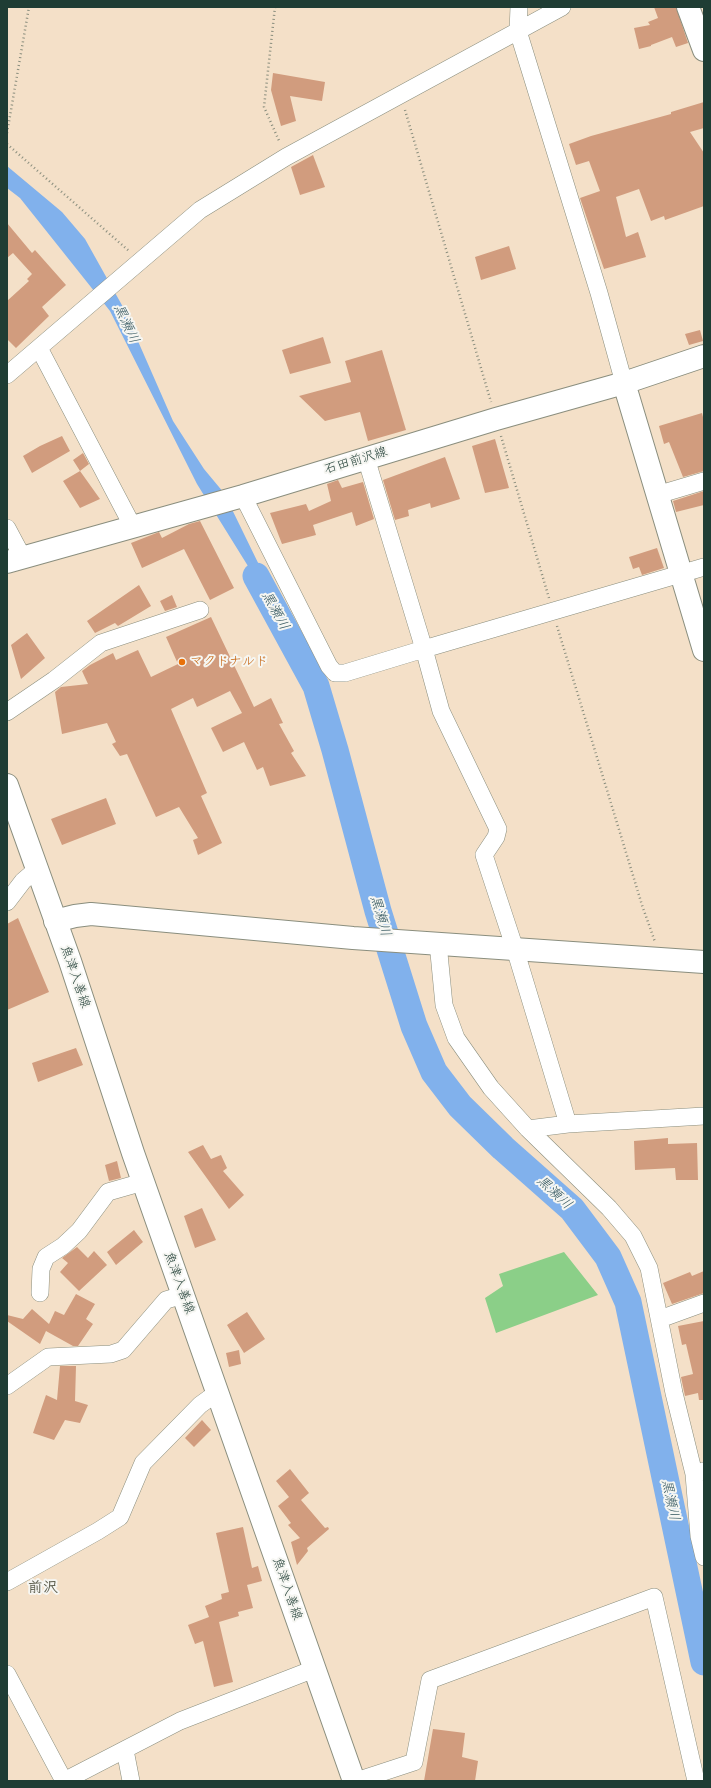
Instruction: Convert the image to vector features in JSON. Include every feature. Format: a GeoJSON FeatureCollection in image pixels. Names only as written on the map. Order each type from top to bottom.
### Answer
{"type":"FeatureCollection","features":[{"type":"Feature","properties":{"kind":"main road"},"geometry":{"type":"LineString","coordinates":[[688,7],[704,50]]}},
{"type":"Feature","properties":{"kind":"main road","name":"石田前沢線"},"geometry":{"type":"LineString","coordinates":[[15,560],[243,496],[496,419],[624,383],[704,356]]}},
{"type":"Feature","properties":{"kind":"main road"},"geometry":{"type":"LineString","coordinates":[[624,383],[704,650]]}},
{"type":"Feature","properties":{"kind":"main road","name":"魚津入善線"},"geometry":{"type":"LineString","coordinates":[[7,785],[56,921],[143,1182],[184,1295],[314,1669],[355,1781]]}},
{"type":"Feature","properties":{"kind":"main road"},"geometry":{"type":"LineString","coordinates":[[56,921],[92,914],[353,938],[704,962]]}},
{"type":"Feature","properties":{"kind":"street"},"geometry":{"type":"LineString","coordinates":[[519,7],[518,31],[600,293],[624,383]]}},
{"type":"Feature","properties":{"kind":"street"},"geometry":{"type":"LineString","coordinates":[[7,376],[200,210],[286,157],[562,7]]}},
{"type":"Feature","properties":{"kind":"street"},"geometry":{"type":"LineString","coordinates":[[39,348],[133,526]]}},
{"type":"Feature","properties":{"kind":"street"},"geometry":{"type":"LineString","coordinates":[[366,458],[424,649],[441,711],[498,829],[496,837],[484,854],[515,949],[568,1124]]}},
{"type":"Feature","properties":{"kind":"street"},"geometry":{"type":"LineString","coordinates":[[657,495],[704,481]]}},
{"type":"Feature","properties":{"kind":"street"},"geometry":{"type":"LineString","coordinates":[[243,496],[329,666],[335,674],[346,673],[553,610],[704,567]]}},
{"type":"Feature","properties":{"kind":"street"},"geometry":{"type":"LineString","coordinates":[[7,528],[15,560]]}},
{"type":"Feature","properties":{"kind":"street"},"geometry":{"type":"LineString","coordinates":[[7,712],[54,680],[101,643],[200,610]]}},
{"type":"Feature","properties":{"kind":"street"},"geometry":{"type":"LineString","coordinates":[[7,902],[23,881],[37,869]]}},
{"type":"Feature","properties":{"kind":"street"},"geometry":{"type":"LineString","coordinates":[[428,942],[444,1005],[456,1038],[491,1088],[528,1129],[609,1208],[633,1236],[648,1268],[660,1319],[674,1393],[699,1473],[699,1536],[704,1557]]}},
{"type":"Feature","properties":{"kind":"street"},"geometry":{"type":"LineString","coordinates":[[528,1129],[568,1124],[704,1116]]}},
{"type":"Feature","properties":{"kind":"street"},"geometry":{"type":"LineString","coordinates":[[40,1293],[41,1269],[46,1257],[63,1246],[79,1231],[108,1192],[143,1182]]}},
{"type":"Feature","properties":{"kind":"street"},"geometry":{"type":"LineString","coordinates":[[7,1386],[48,1357],[111,1354],[123,1350],[166,1300],[184,1295]]}},
{"type":"Feature","properties":{"kind":"street"},"geometry":{"type":"LineString","coordinates":[[660,1319],[704,1303]]}},
{"type":"Feature","properties":{"kind":"street"},"geometry":{"type":"LineString","coordinates":[[7,1582],[120,1517],[143,1463],[200,1405],[218,1392]]}},
{"type":"Feature","properties":{"kind":"street"},"geometry":{"type":"LineString","coordinates":[[355,1781],[414,1762],[430,1680],[654,1597],[696,1781]]}},
{"type":"Feature","properties":{"kind":"street"},"geometry":{"type":"LineString","coordinates":[[7,1674],[64,1781],[180,1722],[314,1669]]}},
{"type":"Feature","properties":{"kind":"street"},"geometry":{"type":"LineString","coordinates":[[125,1750],[131,1781]]}},
{"type":"Feature","properties":{"kind":"path"},"geometry":{"type":"LineString","coordinates":[[7,133],[29,7]]}},
{"type":"Feature","properties":{"kind":"path"},"geometry":{"type":"LineString","coordinates":[[275,7],[264,107],[286,157]]}},
{"type":"Feature","properties":{"kind":"path"},"geometry":{"type":"LineString","coordinates":[[400,94],[642,905],[662,960]]}},
{"type":"Feature","properties":{"kind":"path"},"geometry":{"type":"LineString","coordinates":[[7,144],[140,261]]}},
{"type":"Feature","properties":{"kind":"green space"},"geometry":{"type":"Polygon","coordinates":[[[564,1252],[598,1295],[496,1333],[485,1298],[503,1286],[499,1274],[564,1252]]]}},
{"type":"Feature","properties":{"kind":"water"},"geometry":{"type":"Polygon","coordinates":[[[7,166],[62,212],[85,239],[123,307],[173,421],[204,469],[224,493],[302,653],[197,484],[110,311],[20,198],[7,188],[7,166]]]}},
{"type":"Feature","properties":{"kind":"building"},"geometry":{"type":"Polygon","coordinates":[[[654,7],[676,7],[688,43],[676,47],[672,37],[651,46],[639,49],[634,28],[650,25],[648,22],[658,18],[654,7]]]}},
{"type":"Feature","properties":{"kind":"building"},"geometry":{"type":"Polygon","coordinates":[[[273,73],[325,82],[322,101],[290,96],[296,121],[281,126],[271,90],[273,73]]]}},
{"type":"Feature","properties":{"kind":"building"},"geometry":{"type":"Polygon","coordinates":[[[704,102],[704,128],[690,132],[704,153],[704,206],[665,220],[664,216],[651,221],[639,189],[616,197],[626,237],[638,232],[646,257],[604,269],[580,198],[600,191],[589,161],[576,165],[569,144],[591,136],[671,114],[671,112],[704,102]]]}},
{"type":"Feature","properties":{"kind":"building"},"geometry":{"type":"Polygon","coordinates":[[[313,155],[325,187],[300,195],[291,167],[313,155]]]}},
{"type":"Feature","properties":{"kind":"building"},"geometry":{"type":"Polygon","coordinates":[[[7,223],[32,253],[35,250],[66,285],[42,307],[49,316],[16,348],[7,339],[7,301],[29,281],[27,279],[32,274],[13,253],[7,258],[7,223]]]}},
{"type":"Feature","properties":{"kind":"building"},"geometry":{"type":"Polygon","coordinates":[[[509,246],[516,269],[481,280],[475,257],[509,246]]]}},
{"type":"Feature","properties":{"kind":"building"},"geometry":{"type":"Polygon","coordinates":[[[700,330],[703,341],[689,345],[685,334],[700,330]]]}},
{"type":"Feature","properties":{"kind":"building"},"geometry":{"type":"Polygon","coordinates":[[[323,337],[331,363],[290,374],[282,350],[323,337]]]}},
{"type":"Feature","properties":{"kind":"building"},"geometry":{"type":"Polygon","coordinates":[[[382,350],[406,430],[368,441],[360,412],[325,421],[299,396],[351,382],[345,361],[382,350]]]}},
{"type":"Feature","properties":{"kind":"building"},"geometry":{"type":"Polygon","coordinates":[[[702,413],[704,421],[704,471],[683,477],[669,442],[664,444],[659,426],[702,413]]]}},
{"type":"Feature","properties":{"kind":"building"},"geometry":{"type":"Polygon","coordinates":[[[62,436],[70,451],[32,473],[23,456],[62,436]]]}},
{"type":"Feature","properties":{"kind":"building"},"geometry":{"type":"Polygon","coordinates":[[[495,439],[509,488],[485,493],[472,446],[495,439]]]}},
{"type":"Feature","properties":{"kind":"building"},"geometry":{"type":"Polygon","coordinates":[[[83,453],[89,464],[80,471],[73,460],[83,453]]]}},
{"type":"Feature","properties":{"kind":"building"},"geometry":{"type":"Polygon","coordinates":[[[445,457],[460,499],[431,508],[430,503],[408,510],[409,516],[395,520],[383,480],[445,457]]]}},
{"type":"Feature","properties":{"kind":"building"},"geometry":{"type":"Polygon","coordinates":[[[80,471],[100,499],[80,508],[63,481],[80,471]]]}},
{"type":"Feature","properties":{"kind":"building"},"geometry":{"type":"Polygon","coordinates":[[[338,480],[342,488],[363,482],[374,519],[356,526],[352,512],[313,525],[316,535],[282,544],[270,513],[306,504],[309,511],[331,501],[327,484],[338,480]]]}},
{"type":"Feature","properties":{"kind":"building"},"geometry":{"type":"Polygon","coordinates":[[[704,491],[704,505],[676,512],[673,501],[704,491]]]}},
{"type":"Feature","properties":{"kind":"building"},"geometry":{"type":"Polygon","coordinates":[[[200,521],[234,588],[210,600],[184,549],[142,568],[131,543],[159,532],[162,538],[189,524],[200,521]]]}},
{"type":"Feature","properties":{"kind":"building"},"geometry":{"type":"Polygon","coordinates":[[[657,548],[664,568],[642,575],[639,567],[633,569],[629,557],[657,548]]]}},
{"type":"Feature","properties":{"kind":"building"},"geometry":{"type":"Polygon","coordinates":[[[139,585],[151,606],[118,626],[115,623],[95,633],[87,621],[139,585]]]}},
{"type":"Feature","properties":{"kind":"building"},"geometry":{"type":"Polygon","coordinates":[[[172,595],[177,607],[165,611],[160,601],[172,595]]]}},
{"type":"Feature","properties":{"kind":"building"},"geometry":{"type":"Polygon","coordinates":[[[211,617],[254,707],[271,698],[283,723],[279,724],[294,751],[291,753],[306,776],[270,786],[263,767],[257,770],[244,742],[223,752],[211,728],[242,713],[230,691],[197,707],[193,698],[171,709],[207,793],[201,796],[222,843],[198,855],[193,840],[198,838],[179,807],[156,817],[127,754],[120,756],[112,744],[116,742],[107,723],[62,734],[55,692],[61,687],[88,684],[82,671],[113,653],[116,660],[138,650],[151,677],[178,664],[166,637],[211,617]]]}},
{"type":"Feature","properties":{"kind":"building"},"geometry":{"type":"Polygon","coordinates":[[[27,633],[45,658],[21,679],[11,645],[27,633]]]}},
{"type":"Feature","properties":{"kind":"building"},"geometry":{"type":"Polygon","coordinates":[[[106,798],[116,824],[62,845],[51,819],[106,798]]]}},
{"type":"Feature","properties":{"kind":"building"},"geometry":{"type":"Polygon","coordinates":[[[18,918],[49,992],[7,1010],[7,924],[18,918]]]}},
{"type":"Feature","properties":{"kind":"building"},"geometry":{"type":"Polygon","coordinates":[[[76,1048],[83,1065],[38,1082],[32,1063],[76,1048]]]}},
{"type":"Feature","properties":{"kind":"building"},"geometry":{"type":"Polygon","coordinates":[[[668,1138],[668,1144],[697,1143],[698,1180],[676,1180],[675,1168],[635,1170],[634,1141],[668,1138]]]}},
{"type":"Feature","properties":{"kind":"building"},"geometry":{"type":"Polygon","coordinates":[[[203,1145],[211,1159],[221,1155],[227,1168],[223,1171],[244,1195],[229,1209],[188,1152],[203,1145]]]}},
{"type":"Feature","properties":{"kind":"building"},"geometry":{"type":"Polygon","coordinates":[[[117,1161],[121,1178],[109,1181],[105,1165],[117,1161]]]}},
{"type":"Feature","properties":{"kind":"building"},"geometry":{"type":"Polygon","coordinates":[[[202,1208],[216,1240],[195,1248],[184,1216],[202,1208]]]}},
{"type":"Feature","properties":{"kind":"building"},"geometry":{"type":"Polygon","coordinates":[[[134,1230],[143,1242],[116,1265],[107,1252],[134,1230]]]}},
{"type":"Feature","properties":{"kind":"building"},"geometry":{"type":"Polygon","coordinates":[[[77,1247],[88,1258],[94,1251],[107,1265],[79,1291],[60,1272],[68,1263],[62,1258],[77,1247]]]}},
{"type":"Feature","properties":{"kind":"building"},"geometry":{"type":"Polygon","coordinates":[[[704,1271],[704,1293],[672,1304],[663,1283],[690,1272],[692,1276],[704,1271]]]}},
{"type":"Feature","properties":{"kind":"building"},"geometry":{"type":"Polygon","coordinates":[[[76,1294],[95,1304],[86,1319],[93,1324],[78,1346],[73,1346],[46,1331],[40,1344],[7,1321],[7,1315],[23,1319],[32,1309],[49,1324],[55,1311],[64,1315],[76,1294]]]}},
{"type":"Feature","properties":{"kind":"building"},"geometry":{"type":"Polygon","coordinates":[[[247,1312],[265,1339],[244,1353],[227,1325],[247,1312]]]}},
{"type":"Feature","properties":{"kind":"building"},"geometry":{"type":"Polygon","coordinates":[[[704,1321],[704,1400],[699,1400],[698,1393],[685,1396],[681,1377],[693,1374],[686,1344],[682,1345],[678,1326],[704,1321]]]}},
{"type":"Feature","properties":{"kind":"building"},"geometry":{"type":"Polygon","coordinates":[[[239,1350],[241,1364],[229,1367],[226,1353],[239,1350]]]}},
{"type":"Feature","properties":{"kind":"building"},"geometry":{"type":"Polygon","coordinates":[[[60,1366],[76,1366],[75,1401],[88,1405],[80,1423],[65,1420],[54,1440],[33,1433],[46,1395],[57,1400],[60,1366]]]}},
{"type":"Feature","properties":{"kind":"building"},"geometry":{"type":"Polygon","coordinates":[[[202,1420],[211,1430],[194,1447],[185,1438],[202,1420]]]}},
{"type":"Feature","properties":{"kind":"building"},"geometry":{"type":"Polygon","coordinates":[[[290,1469],[309,1493],[301,1500],[325,1528],[328,1527],[329,1529],[307,1548],[308,1551],[297,1565],[291,1542],[300,1538],[288,1525],[291,1523],[278,1506],[289,1497],[276,1481],[290,1469]]]}},
{"type":"Feature","properties":{"kind":"building"},"geometry":{"type":"Polygon","coordinates":[[[243,1527],[252,1568],[258,1566],[262,1581],[247,1585],[253,1608],[238,1612],[239,1616],[219,1622],[233,1682],[214,1687],[203,1641],[195,1644],[188,1625],[209,1617],[205,1606],[222,1599],[221,1594],[229,1592],[216,1533],[243,1527]]]}},
{"type":"Feature","properties":{"kind":"building"},"geometry":{"type":"Polygon","coordinates":[[[433,1729],[465,1733],[462,1757],[478,1761],[475,1781],[424,1781],[433,1729]]]}},
{"type":"Feature","properties":{"kind":"waterway","name":"黒瀬川"},"geometry":{"type":"LineString","coordinates":[[256,576],[316,686],[335,750],[378,911],[414,1026],[434,1072],[460,1106],[503,1148],[572,1209],[608,1257],[628,1302],[704,1662]]}},
{"type":"Feature","properties":{"kind":"place","name":"マクドナルド"},"geometry":{"type":"Point","coordinates":[182,662]}},
{"type":"Feature","properties":{"kind":"district","name":"前沢"},"geometry":{"type":"Point","coordinates":[43,1588]}}]}
